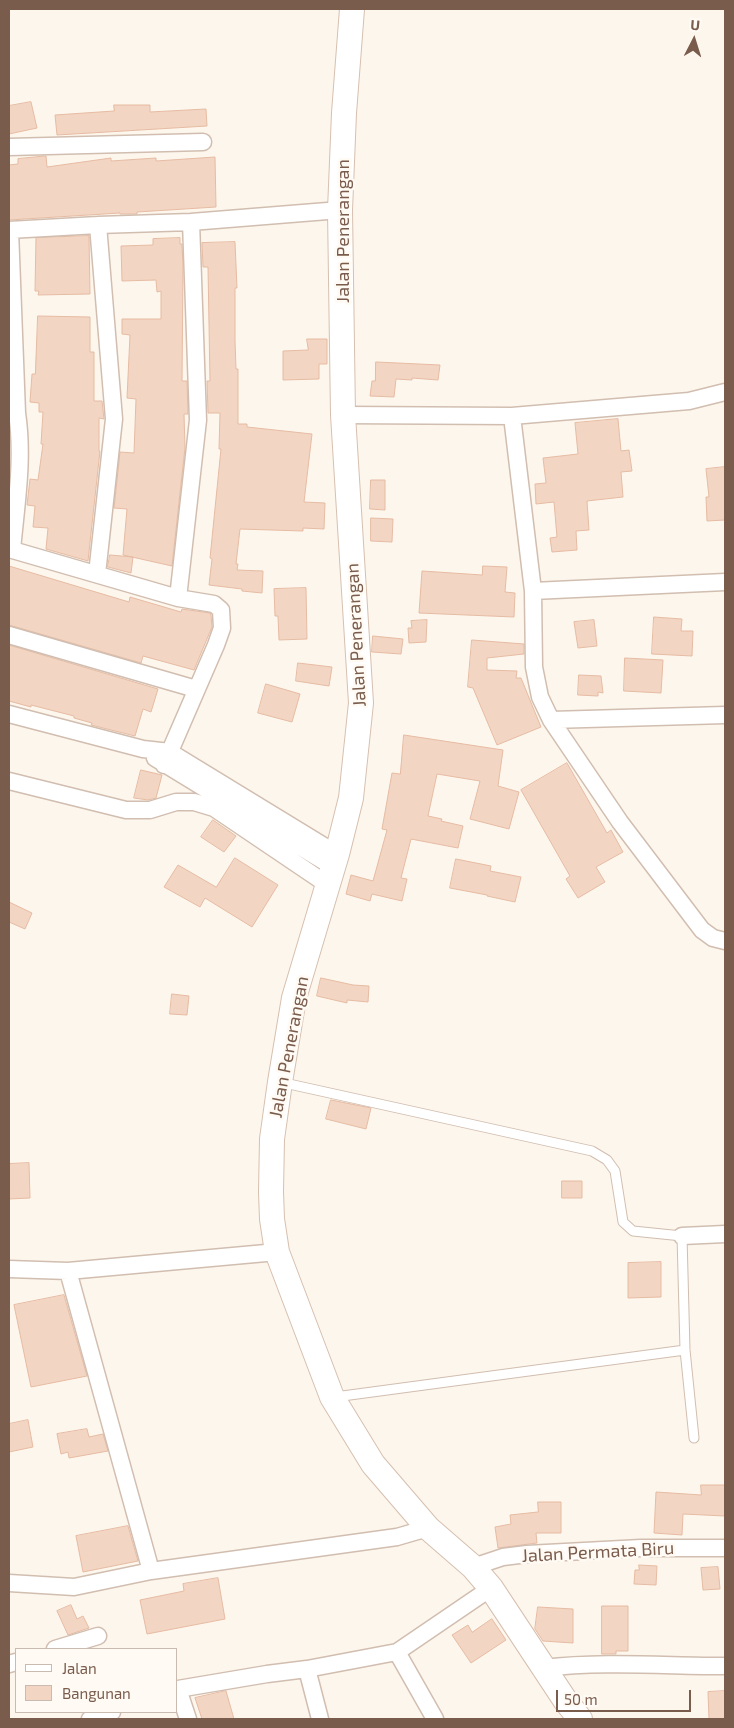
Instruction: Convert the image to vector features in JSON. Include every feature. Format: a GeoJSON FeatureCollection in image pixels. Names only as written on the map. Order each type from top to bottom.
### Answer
{"type":"FeatureCollection","features":[{"type":"Feature","properties":{"kind":"street","name":"Jalan Penerangan"},"geometry":{"type":"LineString","coordinates":[[352,9],[344,113],[340,210],[343,415],[361,703],[351,798],[294,998],[272,1139],[272,1219],[277,1252],[332,1397],[373,1464],[428,1528],[473,1567],[491,1588],[580,1719]]}},
{"type":"Feature","properties":{"kind":"street"},"geometry":{"type":"LineString","coordinates":[[9,147],[203,142]]}},
{"type":"Feature","properties":{"kind":"street"},"geometry":{"type":"LineString","coordinates":[[167,758],[216,646],[222,628],[221,610],[214,604],[178,598],[11,550],[20,469],[20,434],[17,413],[10,230],[98,224],[191,222],[340,210]]}},
{"type":"Feature","properties":{"kind":"street"},"geometry":{"type":"LineString","coordinates":[[178,598],[198,420],[191,222]]}},
{"type":"Feature","properties":{"kind":"street"},"geometry":{"type":"LineString","coordinates":[[97,574],[114,419],[98,224]]}},
{"type":"Feature","properties":{"kind":"street"},"geometry":{"type":"LineString","coordinates":[[343,415],[512,416],[679,402],[725,392]]}},
{"type":"Feature","properties":{"kind":"street"},"geometry":{"type":"LineString","coordinates":[[512,416],[533,591],[534,667],[540,697],[551,720],[620,822],[702,930],[713,938],[725,941]]}},
{"type":"Feature","properties":{"kind":"street"},"geometry":{"type":"LineString","coordinates":[[533,591],[725,582]]}},
{"type":"Feature","properties":{"kind":"street"},"geometry":{"type":"LineString","coordinates":[[9,635],[196,689]]}},
{"type":"Feature","properties":{"kind":"street"},"geometry":{"type":"LineString","coordinates":[[9,714],[143,749],[167,758],[238,802],[332,869]]}},
{"type":"Feature","properties":{"kind":"street"},"geometry":{"type":"LineString","coordinates":[[551,720],[725,715]]}},
{"type":"Feature","properties":{"kind":"street"},"geometry":{"type":"LineString","coordinates":[[9,781],[126,810],[150,810],[176,802],[194,802],[214,808],[332,869]]}},
{"type":"Feature","properties":{"kind":"street"},"geometry":{"type":"LineString","coordinates":[[682,1236],[725,1234]]}},
{"type":"Feature","properties":{"kind":"street"},"geometry":{"type":"LineString","coordinates":[[9,1269],[68,1271],[277,1252]]}},
{"type":"Feature","properties":{"kind":"street"},"geometry":{"type":"LineString","coordinates":[[68,1271],[151,1571]]}},
{"type":"Feature","properties":{"kind":"street"},"geometry":{"type":"LineString","coordinates":[[9,1583],[74,1587],[151,1571],[397,1537],[428,1528]]}},
{"type":"Feature","properties":{"kind":"street","name":"Jalan Permata Biru"},"geometry":{"type":"LineString","coordinates":[[473,1567],[503,1557],[527,1554],[641,1548],[725,1548]]}},
{"type":"Feature","properties":{"kind":"street"},"geometry":{"type":"LineString","coordinates":[[178,1689],[307,1669],[397,1652],[491,1588]]}},
{"type":"Feature","properties":{"kind":"street"},"geometry":{"type":"LineString","coordinates":[[58,1648],[98,1636]]}},
{"type":"Feature","properties":{"kind":"street"},"geometry":{"type":"LineString","coordinates":[[397,1652],[435,1719]]}},
{"type":"Feature","properties":{"kind":"street"},"geometry":{"type":"LineString","coordinates":[[544,1668],[566,1665],[725,1666]]}},
{"type":"Feature","properties":{"kind":"street"},"geometry":{"type":"LineString","coordinates":[[307,1669],[320,1719]]}},
{"type":"Feature","properties":{"kind":"street"},"geometry":{"type":"LineString","coordinates":[[178,1692],[188,1719]]}},
{"type":"Feature","properties":{"kind":"street"},"geometry":{"type":"LineString","coordinates":[[90,1719],[109,1713]]}},
{"type":"Feature","properties":{"kind":"lane"},"geometry":{"type":"LineString","coordinates":[[280,1082],[592,1151],[607,1160],[615,1171],[623,1222],[633,1230],[682,1236],[685,1350],[694,1438]]}},
{"type":"Feature","properties":{"kind":"lane"},"geometry":{"type":"LineString","coordinates":[[332,1397],[685,1350]]}},
{"type":"Feature","properties":{"kind":"building"},"geometry":{"type":"Polygon","coordinates":[[[31,102],[37,128],[9,134],[9,106],[31,102]]]}},
{"type":"Feature","properties":{"kind":"building"},"geometry":{"type":"Polygon","coordinates":[[[114,105],[150,105],[150,112],[206,109],[207,126],[57,135],[55,115],[114,111],[114,105]]]}},
{"type":"Feature","properties":{"kind":"building"},"geometry":{"type":"Polygon","coordinates":[[[46,156],[47,167],[111,158],[111,161],[156,158],[156,161],[215,157],[216,207],[137,212],[137,214],[120,213],[9,220],[9,165],[18,164],[18,159],[46,156]]]}},
{"type":"Feature","properties":{"kind":"building"},"geometry":{"type":"Polygon","coordinates":[[[89,236],[90,294],[38,295],[39,291],[35,291],[36,238],[89,236]]]}},
{"type":"Feature","properties":{"kind":"building"},"geometry":{"type":"Polygon","coordinates":[[[180,238],[183,267],[182,381],[187,381],[188,414],[184,414],[185,448],[172,566],[123,555],[127,509],[114,508],[120,452],[134,453],[136,399],[127,398],[130,335],[122,334],[122,319],[161,319],[161,291],[157,292],[156,280],[122,281],[121,246],[153,245],[153,239],[180,238]]]}},
{"type":"Feature","properties":{"kind":"building"},"geometry":{"type":"Polygon","coordinates":[[[235,242],[237,288],[235,288],[235,341],[236,369],[238,369],[238,424],[247,424],[247,427],[312,434],[304,502],[325,503],[324,529],[303,528],[303,531],[240,529],[237,570],[263,571],[262,593],[209,585],[221,449],[219,449],[220,413],[208,413],[207,381],[210,381],[208,267],[203,267],[202,243],[235,242]]]}},
{"type":"Feature","properties":{"kind":"building"},"geometry":{"type":"Polygon","coordinates":[[[38,316],[90,317],[90,352],[94,352],[94,401],[102,401],[104,419],[99,418],[100,451],[88,561],[46,549],[48,528],[33,527],[35,506],[27,505],[30,479],[38,480],[43,444],[41,444],[43,412],[39,412],[39,403],[30,402],[32,374],[35,374],[38,316]]]}},
{"type":"Feature","properties":{"kind":"building"},"geometry":{"type":"Polygon","coordinates":[[[307,339],[327,339],[327,364],[319,364],[319,379],[283,380],[283,351],[308,350],[307,339]]]}},
{"type":"Feature","properties":{"kind":"building"},"geometry":{"type":"Polygon","coordinates":[[[376,362],[440,365],[438,380],[396,379],[394,397],[370,396],[372,381],[375,381],[376,362]]]}},
{"type":"Feature","properties":{"kind":"building"},"geometry":{"type":"Polygon","coordinates":[[[618,419],[621,451],[629,450],[632,471],[621,472],[623,497],[587,501],[589,530],[576,531],[577,550],[552,552],[550,538],[557,537],[554,502],[536,504],[535,484],[546,483],[543,458],[578,454],[575,423],[618,419]]]}},
{"type":"Feature","properties":{"kind":"building"},"geometry":{"type":"Polygon","coordinates":[[[725,467],[725,520],[707,521],[706,497],[709,497],[706,469],[725,467]]]}},
{"type":"Feature","properties":{"kind":"building"},"geometry":{"type":"Polygon","coordinates":[[[371,480],[385,480],[385,510],[370,509],[371,480]]]}},
{"type":"Feature","properties":{"kind":"building"},"geometry":{"type":"Polygon","coordinates":[[[371,518],[393,519],[392,542],[371,541],[371,518]]]}},
{"type":"Feature","properties":{"kind":"building"},"geometry":{"type":"Polygon","coordinates":[[[110,555],[133,557],[131,573],[108,567],[110,555]]]}},
{"type":"Feature","properties":{"kind":"building"},"geometry":{"type":"Polygon","coordinates":[[[9,566],[129,602],[130,597],[181,612],[182,609],[210,613],[212,627],[194,670],[143,656],[141,663],[9,625],[9,566]]]}},
{"type":"Feature","properties":{"kind":"building"},"geometry":{"type":"Polygon","coordinates":[[[483,566],[507,567],[505,592],[515,593],[514,617],[419,613],[422,571],[482,575],[483,566]]]}},
{"type":"Feature","properties":{"kind":"building"},"geometry":{"type":"Polygon","coordinates":[[[306,588],[307,639],[279,640],[278,616],[275,616],[274,589],[306,588]]]}},
{"type":"Feature","properties":{"kind":"building"},"geometry":{"type":"Polygon","coordinates":[[[654,617],[682,619],[681,631],[693,631],[692,656],[652,654],[654,617]]]}},
{"type":"Feature","properties":{"kind":"building"},"geometry":{"type":"Polygon","coordinates":[[[427,620],[426,642],[409,643],[408,628],[412,628],[411,621],[427,620]]]}},
{"type":"Feature","properties":{"kind":"building"},"geometry":{"type":"Polygon","coordinates":[[[594,620],[597,646],[578,648],[574,622],[594,620]]]}},
{"type":"Feature","properties":{"kind":"building"},"geometry":{"type":"Polygon","coordinates":[[[373,636],[403,639],[401,654],[372,652],[373,636]]]}},
{"type":"Feature","properties":{"kind":"building"},"geometry":{"type":"Polygon","coordinates":[[[472,640],[524,644],[524,654],[487,658],[487,670],[517,671],[516,678],[521,678],[541,727],[497,745],[473,688],[468,687],[472,640]]]}},
{"type":"Feature","properties":{"kind":"building"},"geometry":{"type":"Polygon","coordinates":[[[9,645],[158,689],[151,712],[143,709],[135,736],[91,725],[92,723],[74,718],[74,716],[9,701],[9,645]]]}},
{"type":"Feature","properties":{"kind":"building"},"geometry":{"type":"Polygon","coordinates":[[[625,658],[663,660],[661,693],[624,691],[625,658]]]}},
{"type":"Feature","properties":{"kind":"building"},"geometry":{"type":"Polygon","coordinates":[[[298,663],[332,667],[329,686],[296,681],[298,663]]]}},
{"type":"Feature","properties":{"kind":"building"},"geometry":{"type":"Polygon","coordinates":[[[579,675],[601,676],[603,693],[598,692],[598,696],[578,695],[579,675]]]}},
{"type":"Feature","properties":{"kind":"building"},"geometry":{"type":"Polygon","coordinates":[[[266,684],[300,694],[292,722],[258,713],[266,684]]]}},
{"type":"Feature","properties":{"kind":"building"},"geometry":{"type":"Polygon","coordinates":[[[404,735],[503,750],[498,786],[519,792],[509,829],[470,819],[480,781],[437,774],[428,816],[463,826],[458,848],[411,839],[401,878],[407,879],[402,901],[372,894],[370,901],[346,894],[351,875],[373,881],[387,830],[382,829],[392,773],[400,774],[404,735]]]}},
{"type":"Feature","properties":{"kind":"building"},"geometry":{"type":"Polygon","coordinates":[[[567,763],[607,833],[611,830],[623,852],[596,867],[605,882],[578,898],[566,879],[570,876],[521,790],[567,763]]]}},
{"type":"Feature","properties":{"kind":"building"},"geometry":{"type":"Polygon","coordinates":[[[141,770],[162,775],[156,798],[148,800],[134,798],[141,770]]]}},
{"type":"Feature","properties":{"kind":"building"},"geometry":{"type":"Polygon","coordinates":[[[213,820],[236,836],[224,852],[201,837],[213,820]]]}},
{"type":"Feature","properties":{"kind":"building"},"geometry":{"type":"Polygon","coordinates":[[[235,858],[278,885],[252,927],[205,898],[200,907],[164,887],[178,865],[216,887],[235,858]]]}},
{"type":"Feature","properties":{"kind":"building"},"geometry":{"type":"Polygon","coordinates":[[[456,859],[491,866],[490,871],[521,877],[515,902],[450,888],[456,859]]]}},
{"type":"Feature","properties":{"kind":"building"},"geometry":{"type":"Polygon","coordinates":[[[9,902],[32,913],[25,929],[9,922],[9,902]]]}},
{"type":"Feature","properties":{"kind":"building"},"geometry":{"type":"Polygon","coordinates":[[[321,978],[353,985],[369,986],[368,1002],[347,1000],[347,1003],[317,996],[321,978]]]}},
{"type":"Feature","properties":{"kind":"building"},"geometry":{"type":"Polygon","coordinates":[[[172,994],[189,996],[187,1015],[170,1014],[172,994]]]}},
{"type":"Feature","properties":{"kind":"building"},"geometry":{"type":"Polygon","coordinates":[[[331,1100],[371,1108],[366,1129],[326,1119],[331,1100]]]}},
{"type":"Feature","properties":{"kind":"building"},"geometry":{"type":"Polygon","coordinates":[[[29,1163],[30,1198],[9,1199],[9,1164],[29,1163]]]}},
{"type":"Feature","properties":{"kind":"building"},"geometry":{"type":"Polygon","coordinates":[[[562,1181],[582,1181],[582,1198],[562,1198],[562,1181]]]}},
{"type":"Feature","properties":{"kind":"building"},"geometry":{"type":"Polygon","coordinates":[[[661,1262],[661,1297],[628,1298],[628,1263],[661,1262]]]}},
{"type":"Feature","properties":{"kind":"building"},"geometry":{"type":"Polygon","coordinates":[[[64,1295],[87,1376],[31,1387],[14,1305],[64,1295]]]}},
{"type":"Feature","properties":{"kind":"building"},"geometry":{"type":"Polygon","coordinates":[[[28,1420],[33,1447],[9,1452],[9,1424],[28,1420]]]}},
{"type":"Feature","properties":{"kind":"building"},"geometry":{"type":"Polygon","coordinates":[[[87,1429],[89,1437],[103,1434],[108,1451],[69,1458],[68,1452],[61,1454],[57,1434],[87,1429]]]}},
{"type":"Feature","properties":{"kind":"building"},"geometry":{"type":"Polygon","coordinates":[[[701,1485],[725,1485],[725,1516],[683,1514],[682,1535],[654,1533],[656,1492],[701,1495],[701,1485]]]}},
{"type":"Feature","properties":{"kind":"building"},"geometry":{"type":"Polygon","coordinates":[[[538,1502],[561,1502],[561,1533],[536,1533],[537,1543],[498,1548],[495,1527],[511,1524],[510,1515],[538,1512],[538,1502]]]}},
{"type":"Feature","properties":{"kind":"building"},"geometry":{"type":"Polygon","coordinates":[[[128,1526],[138,1561],[83,1572],[76,1536],[128,1526]]]}},
{"type":"Feature","properties":{"kind":"building"},"geometry":{"type":"Polygon","coordinates":[[[639,1565],[657,1566],[656,1585],[634,1584],[635,1570],[639,1570],[639,1565]]]}},
{"type":"Feature","properties":{"kind":"building"},"geometry":{"type":"Polygon","coordinates":[[[718,1567],[720,1589],[703,1590],[701,1568],[718,1567]]]}},
{"type":"Feature","properties":{"kind":"building"},"geometry":{"type":"Polygon","coordinates":[[[218,1578],[225,1619],[147,1634],[140,1600],[184,1591],[183,1584],[218,1578]]]}},
{"type":"Feature","properties":{"kind":"building"},"geometry":{"type":"Polygon","coordinates":[[[71,1605],[77,1619],[83,1616],[89,1628],[68,1635],[57,1611],[71,1605]]]}},
{"type":"Feature","properties":{"kind":"building"},"geometry":{"type":"Polygon","coordinates":[[[602,1606],[628,1606],[628,1651],[616,1651],[616,1654],[602,1654],[602,1606]]]}},
{"type":"Feature","properties":{"kind":"building"},"geometry":{"type":"Polygon","coordinates":[[[538,1607],[573,1609],[573,1643],[543,1641],[535,1629],[538,1607]]]}},
{"type":"Feature","properties":{"kind":"building"},"geometry":{"type":"Polygon","coordinates":[[[492,1619],[506,1640],[471,1663],[452,1635],[468,1625],[472,1632],[492,1619]]]}},
{"type":"Feature","properties":{"kind":"building"},"geometry":{"type":"Polygon","coordinates":[[[226,1691],[234,1719],[202,1719],[195,1698],[226,1691]]]}},
{"type":"Feature","properties":{"kind":"building"},"geometry":{"type":"Polygon","coordinates":[[[725,1691],[725,1719],[709,1719],[708,1692],[725,1691]]]}}]}
